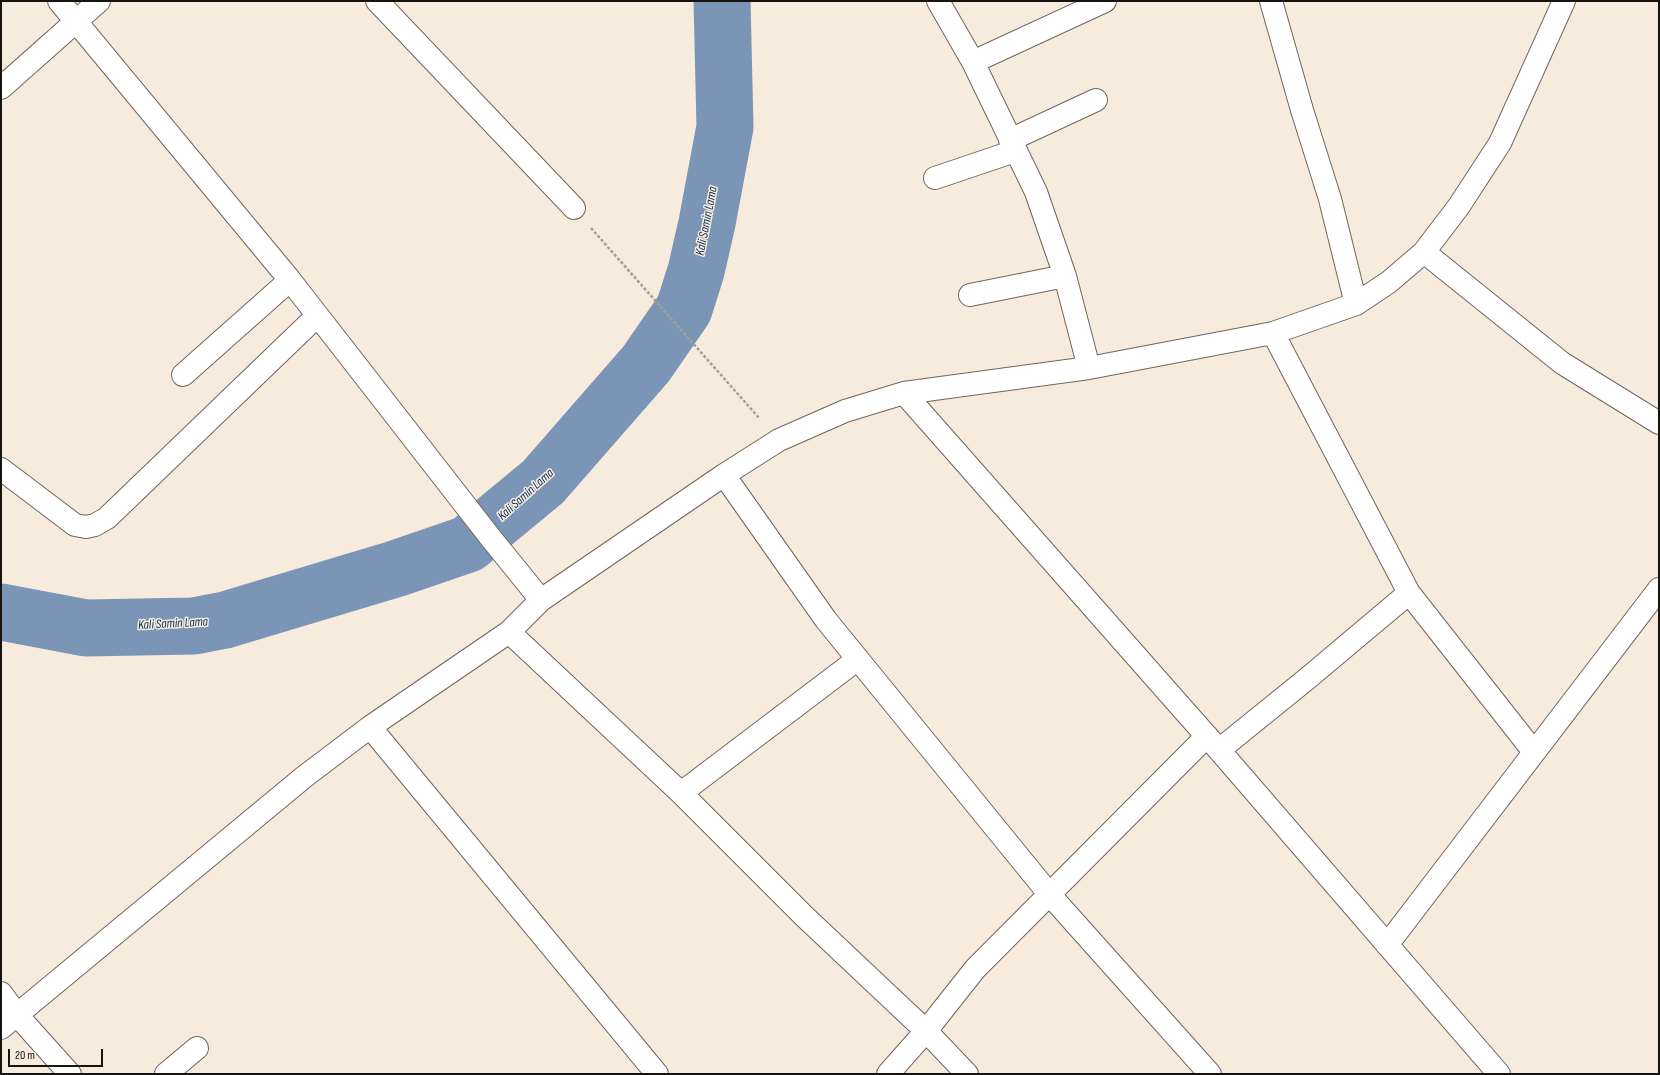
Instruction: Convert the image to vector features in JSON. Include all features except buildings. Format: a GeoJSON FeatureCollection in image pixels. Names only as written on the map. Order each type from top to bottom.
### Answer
{"type":"FeatureCollection","features":[{"type":"Feature","properties":{"kind":"street"},"geometry":{"type":"LineString","coordinates":[[59,1],[290,280],[490,537],[541,600]]}},
{"type":"Feature","properties":{"kind":"street"},"geometry":{"type":"LineString","coordinates":[[1,88],[99,1]]}},
{"type":"Feature","properties":{"kind":"street"},"geometry":{"type":"LineString","coordinates":[[377,1],[574,208]]}},
{"type":"Feature","properties":{"kind":"street"},"geometry":{"type":"LineString","coordinates":[[938,1],[973,62],[1036,192],[1065,276],[1089,368]]}},
{"type":"Feature","properties":{"kind":"street"},"geometry":{"type":"LineString","coordinates":[[973,62],[1105,1]]}},
{"type":"Feature","properties":{"kind":"street"},"geometry":{"type":"LineString","coordinates":[[1271,1],[1302,110],[1330,199],[1356,304]]}},
{"type":"Feature","properties":{"kind":"street"},"geometry":{"type":"LineString","coordinates":[[9,1022],[304,777],[370,727],[508,632],[541,600],[724,475],[779,440],[845,411],[904,393],[1089,368],[1273,333],[1356,304],[1389,282],[1424,252],[1459,206],[1500,143],[1564,1]]}},
{"type":"Feature","properties":{"kind":"street"},"geometry":{"type":"LineString","coordinates":[[935,178],[1013,146],[1096,100]]}},
{"type":"Feature","properties":{"kind":"street"},"geometry":{"type":"LineString","coordinates":[[1424,252],[1562,363],[1659,423]]}},
{"type":"Feature","properties":{"kind":"street"},"geometry":{"type":"LineString","coordinates":[[970,295],[1065,276]]}},
{"type":"Feature","properties":{"kind":"street"},"geometry":{"type":"LineString","coordinates":[[183,375],[290,280]]}},
{"type":"Feature","properties":{"kind":"street"},"geometry":{"type":"LineString","coordinates":[[1,469],[75,526],[86,527],[95,525],[107,518],[317,316]]}},
{"type":"Feature","properties":{"kind":"street"},"geometry":{"type":"LineString","coordinates":[[1273,333],[1409,593],[1534,752]]}},
{"type":"Feature","properties":{"kind":"street"},"geometry":{"type":"LineString","coordinates":[[904,393],[1213,743],[1499,1074]]}},
{"type":"Feature","properties":{"kind":"street"},"geometry":{"type":"LineString","coordinates":[[724,475],[826,620],[1050,895],[1210,1074]]}},
{"type":"Feature","properties":{"kind":"street"},"geometry":{"type":"LineString","coordinates":[[1387,945],[1659,589]]}},
{"type":"Feature","properties":{"kind":"street"},"geometry":{"type":"LineString","coordinates":[[888,1074],[926,1031],[975,970],[1050,895],[1213,743],[1308,678],[1409,593]]}},
{"type":"Feature","properties":{"kind":"street"},"geometry":{"type":"LineString","coordinates":[[508,632],[681,793],[804,916],[926,1031],[967,1074]]}},
{"type":"Feature","properties":{"kind":"street"},"geometry":{"type":"LineString","coordinates":[[681,793],[858,659]]}},
{"type":"Feature","properties":{"kind":"street"},"geometry":{"type":"LineString","coordinates":[[370,727],[656,1074]]}},
{"type":"Feature","properties":{"kind":"street"},"geometry":{"type":"LineString","coordinates":[[1,993],[9,1022],[70,1074]]}},
{"type":"Feature","properties":{"kind":"street"},"geometry":{"type":"LineString","coordinates":[[166,1074],[197,1048]]}},
{"type":"Feature","properties":{"kind":"path"},"geometry":{"type":"LineString","coordinates":[[574,208],[779,440]]}},
{"type":"Feature","properties":{"kind":"waterway","name":"Kali Samin Lama"},"geometry":{"type":"LineString","coordinates":[[1,612],[86,628],[194,626],[225,620],[395,569],[468,544],[543,482],[646,364],[684,309],[696,271],[707,223],[725,127],[722,1]]}}]}
